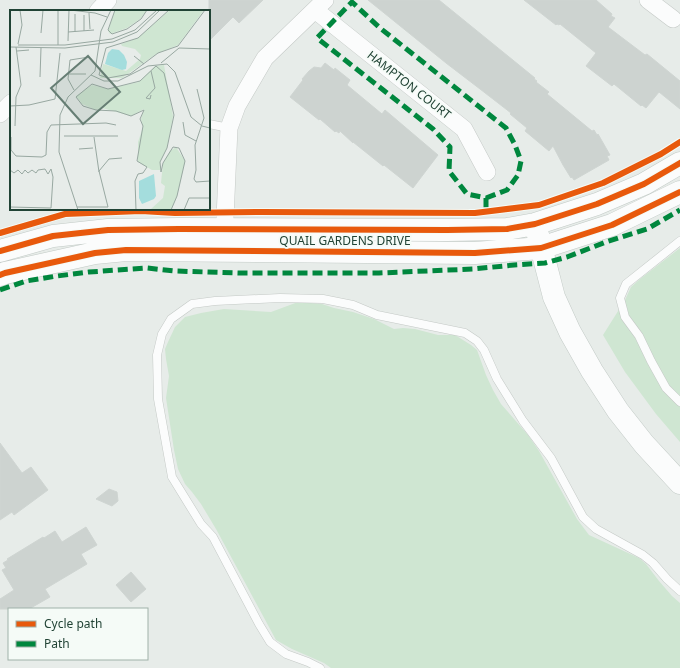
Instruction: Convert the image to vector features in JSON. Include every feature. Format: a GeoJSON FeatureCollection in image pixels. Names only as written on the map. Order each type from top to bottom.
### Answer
{"type":"FeatureCollection","features":[{"type":"Feature","properties":{"kind":"main road","name":"QUAIL GARDENS DRIVE"},"geometry":{"type":"LineString","coordinates":[[0,250],[53,236],[108,230],[507,229],[535,224],[597,204],[644,184],[680,163]]}},
{"type":"Feature","properties":{"kind":"main road","name":"QUAIL GARDENS DRIVE"},"geometry":{"type":"LineString","coordinates":[[0,275],[95,252],[126,250],[475,253],[541,248],[612,225],[680,192]]}},
{"type":"Feature","properties":{"kind":"main road"},"geometry":{"type":"LineString","coordinates":[[535,224],[554,297],[570,332],[592,371],[618,412],[644,444],[680,483]]}},
{"type":"Feature","properties":{"kind":"street"},"geometry":{"type":"LineString","coordinates":[[99,10],[108,0]]}},
{"type":"Feature","properties":{"kind":"street"},"geometry":{"type":"LineString","coordinates":[[648,0],[673,19]]}},
{"type":"Feature","properties":{"kind":"street"},"geometry":{"type":"LineString","coordinates":[[224,251],[229,128],[237,106],[265,58],[320,5]]}},
{"type":"Feature","properties":{"kind":"street","name":"HAMPTON COURT"},"geometry":{"type":"LineString","coordinates":[[320,5],[464,129],[487,172]]}},
{"type":"Feature","properties":{"kind":"street"},"geometry":{"type":"LineString","coordinates":[[0,114],[10,103]]}},
{"type":"Feature","properties":{"kind":"lane"},"geometry":{"type":"LineString","coordinates":[[210,124],[229,128]]}},
{"type":"Feature","properties":{"kind":"lane"},"geometry":{"type":"LineString","coordinates":[[680,241],[626,284],[620,298],[625,317],[640,336],[651,361],[666,388],[680,402]]}},
{"type":"Feature","properties":{"kind":"lane"},"geometry":{"type":"LineString","coordinates":[[320,668],[286,654],[270,642],[213,537],[201,524],[172,477],[158,399],[157,355],[162,334],[171,319],[192,304],[215,301],[280,298],[323,299],[353,305],[377,315],[465,334],[477,342],[484,350],[497,379],[523,421],[552,458],[583,518],[596,530],[643,555],[653,563],[680,591]]}},
{"type":"Feature","properties":{"kind":"green space"},"geometry":{"type":"Polygon","coordinates":[[[680,248],[680,442],[656,414],[625,372],[603,335],[625,300],[631,287],[680,248]]]}},
{"type":"Feature","properties":{"kind":"green space"},"geometry":{"type":"Polygon","coordinates":[[[298,302],[322,304],[353,312],[374,319],[394,329],[415,329],[438,335],[455,335],[477,350],[486,375],[501,404],[528,435],[539,451],[577,519],[589,535],[639,558],[680,603],[680,668],[331,668],[324,663],[292,649],[276,640],[216,529],[201,504],[185,484],[178,469],[166,398],[169,376],[165,349],[175,327],[185,317],[224,309],[271,312],[298,302]]]}},
{"type":"Feature","properties":{"kind":"building"},"geometry":{"type":"Polygon","coordinates":[[[209,0],[263,0],[239,23],[233,17],[210,40],[209,0]]]}},
{"type":"Feature","properties":{"kind":"building"},"geometry":{"type":"Polygon","coordinates":[[[368,0],[439,0],[535,78],[534,79],[537,81],[536,82],[549,92],[547,94],[592,131],[594,130],[597,135],[598,134],[610,155],[607,156],[609,160],[574,180],[572,177],[571,178],[553,146],[549,151],[525,131],[527,128],[510,114],[511,113],[368,0]]]}},
{"type":"Feature","properties":{"kind":"building"},"geometry":{"type":"Polygon","coordinates":[[[524,0],[596,0],[612,14],[611,16],[615,18],[608,27],[645,55],[647,54],[680,81],[680,109],[659,92],[646,108],[642,105],[641,106],[614,84],[612,86],[586,66],[596,53],[560,24],[556,25],[524,0]]]}},
{"type":"Feature","properties":{"kind":"building"},"geometry":{"type":"Polygon","coordinates":[[[325,63],[334,70],[335,68],[350,80],[347,85],[382,114],[385,110],[438,155],[413,188],[353,143],[340,131],[339,133],[336,131],[335,132],[290,97],[309,71],[314,67],[321,68],[325,63]]]}},
{"type":"Feature","properties":{"kind":"building"},"geometry":{"type":"Polygon","coordinates":[[[0,443],[22,473],[31,467],[48,490],[14,515],[12,512],[0,520],[0,443]]]}},
{"type":"Feature","properties":{"kind":"building"},"geometry":{"type":"Polygon","coordinates":[[[109,489],[117,492],[118,501],[112,506],[96,499],[109,489]]]}},
{"type":"Feature","properties":{"kind":"building"},"geometry":{"type":"Polygon","coordinates":[[[86,527],[97,545],[81,554],[87,564],[45,589],[50,597],[31,608],[0,609],[0,599],[14,590],[2,570],[6,568],[3,563],[8,560],[7,559],[55,531],[62,542],[86,527]]]}},
{"type":"Feature","properties":{"kind":"building"},"geometry":{"type":"Polygon","coordinates":[[[131,572],[146,589],[131,602],[116,585],[131,572]]]}},
{"type":"Feature","properties":{"kind":"marked path"},"geometry":{"type":"LineString","coordinates":[[486,198],[507,190],[518,175],[521,161],[506,128],[380,28],[352,2],[317,38],[433,129],[450,147],[449,171],[467,194],[486,198],[486,211]]}},
{"type":"Feature","properties":{"kind":"marked path"},"geometry":{"type":"LineString","coordinates":[[0,290],[26,281],[57,276],[147,268],[175,271],[238,273],[379,273],[473,269],[545,263],[567,257],[606,242],[647,229],[680,210]]}},
{"type":"Feature","properties":{"kind":"cycle path"},"geometry":{"type":"LineString","coordinates":[[0,233],[65,214],[141,211],[175,213],[475,213],[539,205],[603,183],[661,154],[680,142]]}},
{"type":"Feature","properties":{"kind":"cycle path"},"geometry":{"type":"LineString","coordinates":[[0,251],[53,236],[108,230],[507,229],[535,224],[597,204],[644,184],[680,163]]}},
{"type":"Feature","properties":{"kind":"cycle path"},"geometry":{"type":"LineString","coordinates":[[0,275],[95,253],[126,250],[475,253],[541,248],[612,225],[680,192]]}}]}
